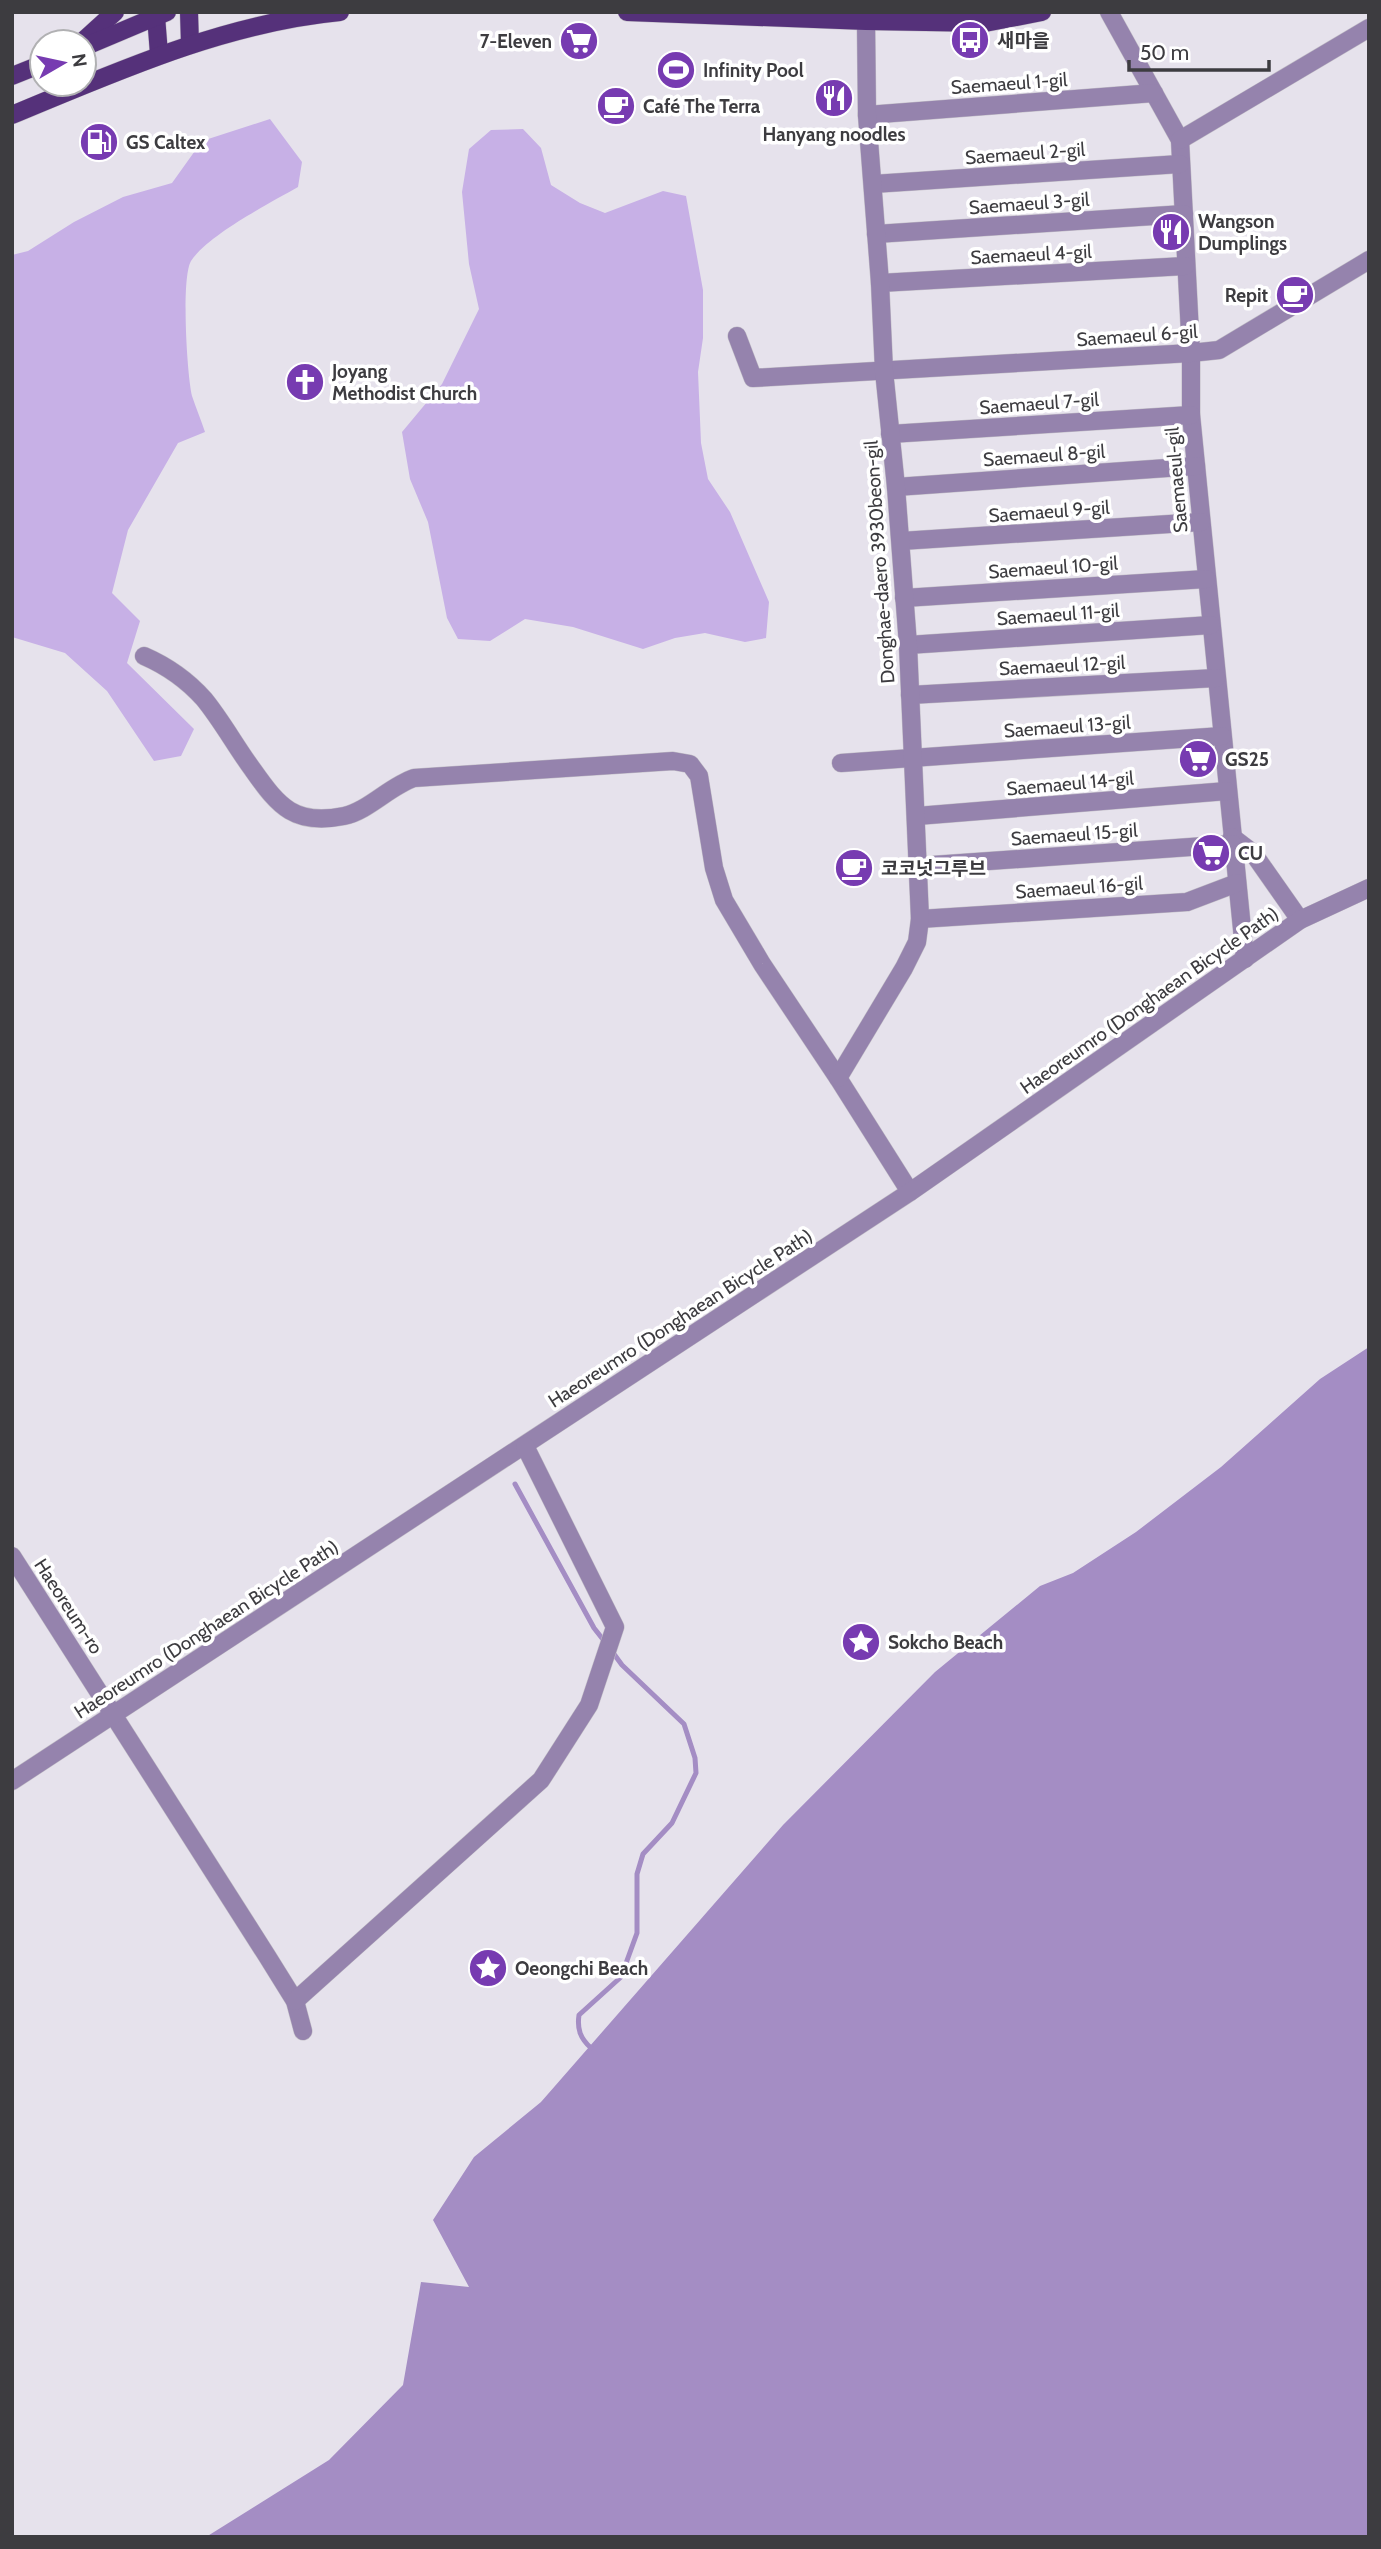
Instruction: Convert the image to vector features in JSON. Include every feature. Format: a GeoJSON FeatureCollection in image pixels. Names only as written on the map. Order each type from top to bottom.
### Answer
{"type":"FeatureCollection","features":[{"type":"Feature","properties":{"kind":"main road"},"geometry":{"type":"LineString","coordinates":[[98,29],[115,12]]}},
{"type":"Feature","properties":{"kind":"main road"},"geometry":{"type":"LineString","coordinates":[[189,12],[190,44]]}},
{"type":"Feature","properties":{"kind":"main road"},"geometry":{"type":"LineString","coordinates":[[12,115],[159,54],[190,44],[267,25],[340,12]]}},
{"type":"Feature","properties":{"kind":"main road"},"geometry":{"type":"LineString","coordinates":[[627,12],[985,23],[1042,12]]}},
{"type":"Feature","properties":{"kind":"main road"},"geometry":{"type":"LineString","coordinates":[[98,38],[160,14],[159,54]]}},
{"type":"Feature","properties":{"kind":"street","name":"Saemaeul-gil"},"geometry":{"type":"LineString","coordinates":[[1109,12],[1180,140],[1195,466],[1245,959]]}},
{"type":"Feature","properties":{"kind":"street","name":"Donghae-daero 3930beon-gil"},"geometry":{"type":"LineString","coordinates":[[838,1078],[904,968],[917,942],[920,919],[908,645],[901,541],[884,371],[867,115],[866,21]]}},
{"type":"Feature","properties":{"kind":"street"},"geometry":{"type":"LineString","coordinates":[[1180,140],[1369,28]]}},
{"type":"Feature","properties":{"kind":"street","name":"Saemaeul 1-gil"},"geometry":{"type":"LineString","coordinates":[[867,115],[1154,93]]}},
{"type":"Feature","properties":{"kind":"street","name":"Saemaeul 2-gil"},"geometry":{"type":"LineString","coordinates":[[873,184],[1180,164]]}},
{"type":"Feature","properties":{"kind":"street","name":"Saemaeul 3-gil"},"geometry":{"type":"LineString","coordinates":[[876,234],[1184,214]]}},
{"type":"Feature","properties":{"kind":"street","name":"Saemaeul 6-gil"},"geometry":{"type":"LineString","coordinates":[[737,336],[753,378],[1191,354],[1219,350],[1369,260]]}},
{"type":"Feature","properties":{"kind":"street","name":"Saemaeul 4-gil"},"geometry":{"type":"LineString","coordinates":[[880,283],[1185,266]]}},
{"type":"Feature","properties":{"kind":"street","name":"Saemaeul 7-gil"},"geometry":{"type":"LineString","coordinates":[[890,434],[1191,415]]}},
{"type":"Feature","properties":{"kind":"street","name":"Saemaeul 8-gil"},"geometry":{"type":"LineString","coordinates":[[896,487],[1195,466]]}},
{"type":"Feature","properties":{"kind":"street","name":"Saemaeul 9-gil"},"geometry":{"type":"LineString","coordinates":[[901,541],[1201,522]]}},
{"type":"Feature","properties":{"kind":"street","name":"Saemaeul 10-gil"},"geometry":{"type":"LineString","coordinates":[[904,598],[1206,579]]}},
{"type":"Feature","properties":{"kind":"street","name":"Saemaeul 11-gil"},"geometry":{"type":"LineString","coordinates":[[908,645],[1211,625]]}},
{"type":"Feature","properties":{"kind":"street"},"geometry":{"type":"LineString","coordinates":[[144,656],[173,670],[204,699],[273,799],[289,811],[304,817],[320,820],[348,815],[414,778],[673,761],[690,764],[699,776],[714,868],[724,900],[762,964],[910,1192]]}},
{"type":"Feature","properties":{"kind":"street","name":"Saemaeul 12-gil"},"geometry":{"type":"LineString","coordinates":[[910,695],[1216,678]]}},
{"type":"Feature","properties":{"kind":"street","name":"Saemaeul 13-gil"},"geometry":{"type":"LineString","coordinates":[[841,763],[1222,736]]}},
{"type":"Feature","properties":{"kind":"street","name":"Saemaeul 14-gil"},"geometry":{"type":"LineString","coordinates":[[917,816],[1227,792]]}},
{"type":"Feature","properties":{"kind":"street"},"geometry":{"type":"LineString","coordinates":[[1233,841],[1253,853],[1300,920]]}},
{"type":"Feature","properties":{"kind":"street","name":"Saemaeul 15-gil"},"geometry":{"type":"LineString","coordinates":[[918,866],[1233,841]]}},
{"type":"Feature","properties":{"kind":"street","name":"Saemaeul 16-gil"},"geometry":{"type":"LineString","coordinates":[[920,919],[1187,902],[1237,883]]}},
{"type":"Feature","properties":{"kind":"street","name":"Haeoreumro (Donghaean Bicycle Path)"},"geometry":{"type":"LineString","coordinates":[[12,1781],[910,1192],[1300,920],[1369,887]]}},
{"type":"Feature","properties":{"kind":"street"},"geometry":{"type":"LineString","coordinates":[[295,2001],[541,1780],[589,1705],[615,1627],[525,1446]]}},
{"type":"Feature","properties":{"kind":"street","name":"Haeoreum-ro"},"geometry":{"type":"LineString","coordinates":[[12,1556],[295,2001],[303,2031]]}},
{"type":"Feature","properties":{"kind":"shaded area"},"geometry":{"type":"Polygon","coordinates":[[[270,119],[302,162],[298,187],[225,230],[191,261],[186,286],[188,368],[192,396],[205,432],[178,443],[128,530],[112,593],[140,621],[127,663],[194,729],[181,756],[154,761],[107,691],[65,653],[12,637],[12,255],[28,251],[74,222],[123,197],[172,183],[202,141],[270,119]]]}},
{"type":"Feature","properties":{"kind":"shaded area"},"geometry":{"type":"Polygon","coordinates":[[[523,129],[541,148],[551,185],[580,203],[605,213],[663,191],[686,196],[703,290],[703,338],[698,372],[701,443],[708,479],[730,512],[769,602],[766,638],[745,642],[705,633],[675,638],[643,649],[573,627],[525,619],[490,641],[458,639],[447,618],[428,522],[410,479],[402,432],[442,384],[479,309],[469,264],[462,192],[469,149],[491,130],[523,129]]]}},
{"type":"Feature","properties":{"kind":"shaded area"},"geometry":{"type":"Polygon","coordinates":[[[1369,1347],[1369,2537],[206,2537],[329,2460],[403,2385],[421,2282],[469,2287],[433,2220],[474,2157],[541,2102],[783,1825],[935,1672],[1040,1586],[1073,1573],[1136,1532],[1221,1467],[1320,1379],[1369,1347]]]}},
{"type":"Feature","properties":{"kind":"waterway"},"geometry":{"type":"LineString","coordinates":[[515,1484],[594,1628],[605,1642]]}},
{"type":"Feature","properties":{"kind":"waterway"},"geometry":{"type":"LineString","coordinates":[[591,2048],[580,2033],[579,2015],[621,1977],[637,1933],[637,1874],[643,1854],[672,1823],[696,1773],[695,1758],[684,1724],[622,1665],[611,1650]]}},
{"type":"Feature","properties":{"kind":"place","name":"새마을"},"geometry":{"type":"Point","coordinates":[970,40]}},
{"type":"Feature","properties":{"kind":"place","name":"7-Eleven"},"geometry":{"type":"Point","coordinates":[579,41]}},
{"type":"Feature","properties":{"kind":"place","name":"Infinity Pool"},"geometry":{"type":"Point","coordinates":[676,70]}},
{"type":"Feature","properties":{"kind":"place","name":"Hanyang noodles"},"geometry":{"type":"Point","coordinates":[834,98]}},
{"type":"Feature","properties":{"kind":"place","name":"Café The Terra"},"geometry":{"type":"Point","coordinates":[616,106]}},
{"type":"Feature","properties":{"kind":"place","name":"GS Caltex"},"geometry":{"type":"Point","coordinates":[99,142]}},
{"type":"Feature","properties":{"kind":"place","name":"Wangson Dumplings"},"geometry":{"type":"Point","coordinates":[1171,232]}},
{"type":"Feature","properties":{"kind":"place","name":"Repit"},"geometry":{"type":"Point","coordinates":[1295,295]}},
{"type":"Feature","properties":{"kind":"place","name":"Joyang Methodist Church"},"geometry":{"type":"Point","coordinates":[305,382]}},
{"type":"Feature","properties":{"kind":"place","name":"GS25"},"geometry":{"type":"Point","coordinates":[1198,759]}},
{"type":"Feature","properties":{"kind":"place","name":"CU"},"geometry":{"type":"Point","coordinates":[1211,853]}},
{"type":"Feature","properties":{"kind":"place","name":"코코넛그루브"},"geometry":{"type":"Point","coordinates":[854,868]}},
{"type":"Feature","properties":{"kind":"place","name":"Sokcho Beach"},"geometry":{"type":"Point","coordinates":[861,1642]}},
{"type":"Feature","properties":{"kind":"place","name":"Oeongchi Beach"},"geometry":{"type":"Point","coordinates":[488,1968]}}]}
